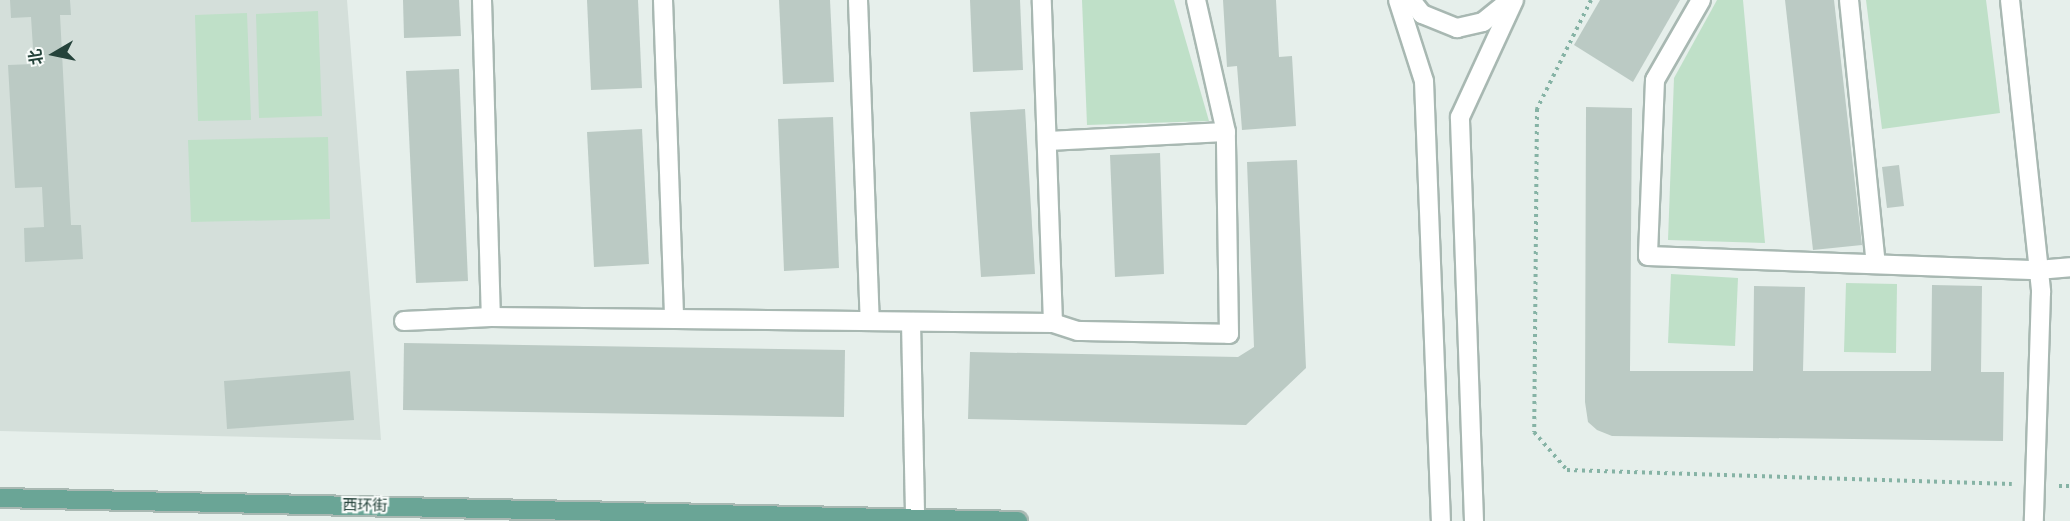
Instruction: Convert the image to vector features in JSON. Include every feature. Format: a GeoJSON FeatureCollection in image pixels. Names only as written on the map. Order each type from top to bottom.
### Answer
{"type":"FeatureCollection","features":[{"type":"Feature","properties":{"kind":"main road","name":"西环街"},"geometry":{"type":"LineString","coordinates":[[0,498],[1018,521]]}},
{"type":"Feature","properties":{"kind":"street"},"geometry":{"type":"LineString","coordinates":[[482,0],[491,317]]}},
{"type":"Feature","properties":{"kind":"street"},"geometry":{"type":"LineString","coordinates":[[663,0],[674,319]]}},
{"type":"Feature","properties":{"kind":"street"},"geometry":{"type":"LineString","coordinates":[[858,0],[870,321]]}},
{"type":"Feature","properties":{"kind":"street"},"geometry":{"type":"LineString","coordinates":[[1042,0],[1053,323]]}},
{"type":"Feature","properties":{"kind":"street"},"geometry":{"type":"LineString","coordinates":[[404,321],[491,317],[1053,323],[1078,331],[1229,334],[1226,132],[1196,0]]}},
{"type":"Feature","properties":{"kind":"street"},"geometry":{"type":"LineString","coordinates":[[1398,0],[1424,81],[1441,521]]}},
{"type":"Feature","properties":{"kind":"street"},"geometry":{"type":"LineString","coordinates":[[1412,0],[1422,14],[1457,28],[1483,22],[1512,0]]}},
{"type":"Feature","properties":{"kind":"street"},"geometry":{"type":"LineString","coordinates":[[1474,521],[1460,117],[1512,0]]}},
{"type":"Feature","properties":{"kind":"street"},"geometry":{"type":"LineString","coordinates":[[1701,0],[1655,80],[1648,256],[2038,270],[2070,267]]}},
{"type":"Feature","properties":{"kind":"street"},"geometry":{"type":"LineString","coordinates":[[1849,0],[1876,264]]}},
{"type":"Feature","properties":{"kind":"street"},"geometry":{"type":"LineString","coordinates":[[2010,0],[2041,292],[2034,521]]}},
{"type":"Feature","properties":{"kind":"street"},"geometry":{"type":"LineString","coordinates":[[1047,141],[1226,132]]}},
{"type":"Feature","properties":{"kind":"street"},"geometry":{"type":"LineString","coordinates":[[911,322],[915,519]]}},
{"type":"Feature","properties":{"kind":"path"},"geometry":{"type":"LineString","coordinates":[[1591,0],[1537,110],[1534,432],[1567,470],[2070,486]]}},
{"type":"Feature","properties":{"kind":"shaded area"},"geometry":{"type":"Polygon","coordinates":[[[0,0],[347,0],[381,440],[0,431],[0,0]]]}},
{"type":"Feature","properties":{"kind":"green space"},"geometry":{"type":"Polygon","coordinates":[[[1082,0],[1174,0],[1209,121],[1087,125],[1082,0]]]}},
{"type":"Feature","properties":{"kind":"green space"},"geometry":{"type":"Polygon","coordinates":[[[1717,0],[1743,0],[1765,243],[1668,240],[1674,78],[1717,0]]]}},
{"type":"Feature","properties":{"kind":"green space"},"geometry":{"type":"Polygon","coordinates":[[[1866,0],[1986,0],[2000,113],[1882,129],[1866,0]]]}},
{"type":"Feature","properties":{"kind":"green space"},"geometry":{"type":"Polygon","coordinates":[[[318,11],[322,116],[259,118],[256,14],[318,11]]]}},
{"type":"Feature","properties":{"kind":"green space"},"geometry":{"type":"Polygon","coordinates":[[[247,13],[251,120],[198,121],[195,15],[247,13]]]}},
{"type":"Feature","properties":{"kind":"green space"},"geometry":{"type":"Polygon","coordinates":[[[328,137],[330,219],[191,222],[188,140],[328,137]]]}},
{"type":"Feature","properties":{"kind":"green space"},"geometry":{"type":"Polygon","coordinates":[[[1671,274],[1738,278],[1735,346],[1668,343],[1671,274]]]}},
{"type":"Feature","properties":{"kind":"green space"},"geometry":{"type":"Polygon","coordinates":[[[1846,283],[1897,284],[1896,353],[1844,352],[1846,283]]]}},
{"type":"Feature","properties":{"kind":"building"},"geometry":{"type":"Polygon","coordinates":[[[10,0],[70,0],[71,15],[60,15],[71,225],[81,225],[83,259],[25,262],[24,228],[44,227],[42,187],[15,188],[8,65],[34,64],[31,17],[11,18],[10,0]]]}},
{"type":"Feature","properties":{"kind":"building"},"geometry":{"type":"Polygon","coordinates":[[[403,0],[459,0],[461,36],[404,38],[403,0]]]}},
{"type":"Feature","properties":{"kind":"building"},"geometry":{"type":"Polygon","coordinates":[[[587,0],[638,0],[642,88],[591,90],[587,0]]]}},
{"type":"Feature","properties":{"kind":"building"},"geometry":{"type":"Polygon","coordinates":[[[779,0],[830,0],[834,82],[783,84],[779,0]]]}},
{"type":"Feature","properties":{"kind":"building"},"geometry":{"type":"Polygon","coordinates":[[[970,0],[1020,0],[1023,70],[973,72],[970,0]]]}},
{"type":"Feature","properties":{"kind":"building"},"geometry":{"type":"Polygon","coordinates":[[[1223,0],[1276,0],[1279,57],[1292,56],[1296,126],[1242,130],[1237,66],[1227,67],[1223,0]]]}},
{"type":"Feature","properties":{"kind":"building"},"geometry":{"type":"Polygon","coordinates":[[[1600,0],[1680,0],[1633,82],[1574,45],[1600,0]]]}},
{"type":"Feature","properties":{"kind":"building"},"geometry":{"type":"Polygon","coordinates":[[[1785,0],[1834,0],[1862,245],[1813,250],[1785,0]]]}},
{"type":"Feature","properties":{"kind":"building"},"geometry":{"type":"Polygon","coordinates":[[[459,69],[468,281],[416,283],[406,71],[459,69]]]}},
{"type":"Feature","properties":{"kind":"building"},"geometry":{"type":"Polygon","coordinates":[[[1586,107],[1632,108],[1630,371],[1753,371],[1754,286],[1805,287],[1803,371],[1931,371],[1932,285],[1982,286],[1981,372],[2004,372],[2003,441],[1612,436],[1597,430],[1588,422],[1585,402],[1586,107]]]}},
{"type":"Feature","properties":{"kind":"building"},"geometry":{"type":"Polygon","coordinates":[[[1025,109],[1035,274],[981,277],[970,112],[1025,109]]]}},
{"type":"Feature","properties":{"kind":"building"},"geometry":{"type":"Polygon","coordinates":[[[833,117],[839,268],[784,271],[778,119],[833,117]]]}},
{"type":"Feature","properties":{"kind":"building"},"geometry":{"type":"Polygon","coordinates":[[[642,129],[649,264],[594,267],[587,132],[642,129]]]}},
{"type":"Feature","properties":{"kind":"building"},"geometry":{"type":"Polygon","coordinates":[[[1160,153],[1164,274],[1115,277],[1110,155],[1160,153]]]}},
{"type":"Feature","properties":{"kind":"building"},"geometry":{"type":"Polygon","coordinates":[[[1297,160],[1306,368],[1246,425],[968,419],[970,352],[1238,357],[1254,347],[1247,162],[1297,160]]]}},
{"type":"Feature","properties":{"kind":"building"},"geometry":{"type":"Polygon","coordinates":[[[1899,165],[1904,206],[1887,208],[1882,167],[1899,165]]]}},
{"type":"Feature","properties":{"kind":"building"},"geometry":{"type":"Polygon","coordinates":[[[404,343],[845,350],[844,417],[403,410],[404,343]]]}},
{"type":"Feature","properties":{"kind":"building"},"geometry":{"type":"Polygon","coordinates":[[[350,371],[354,420],[227,429],[224,381],[350,371]]]}}]}
